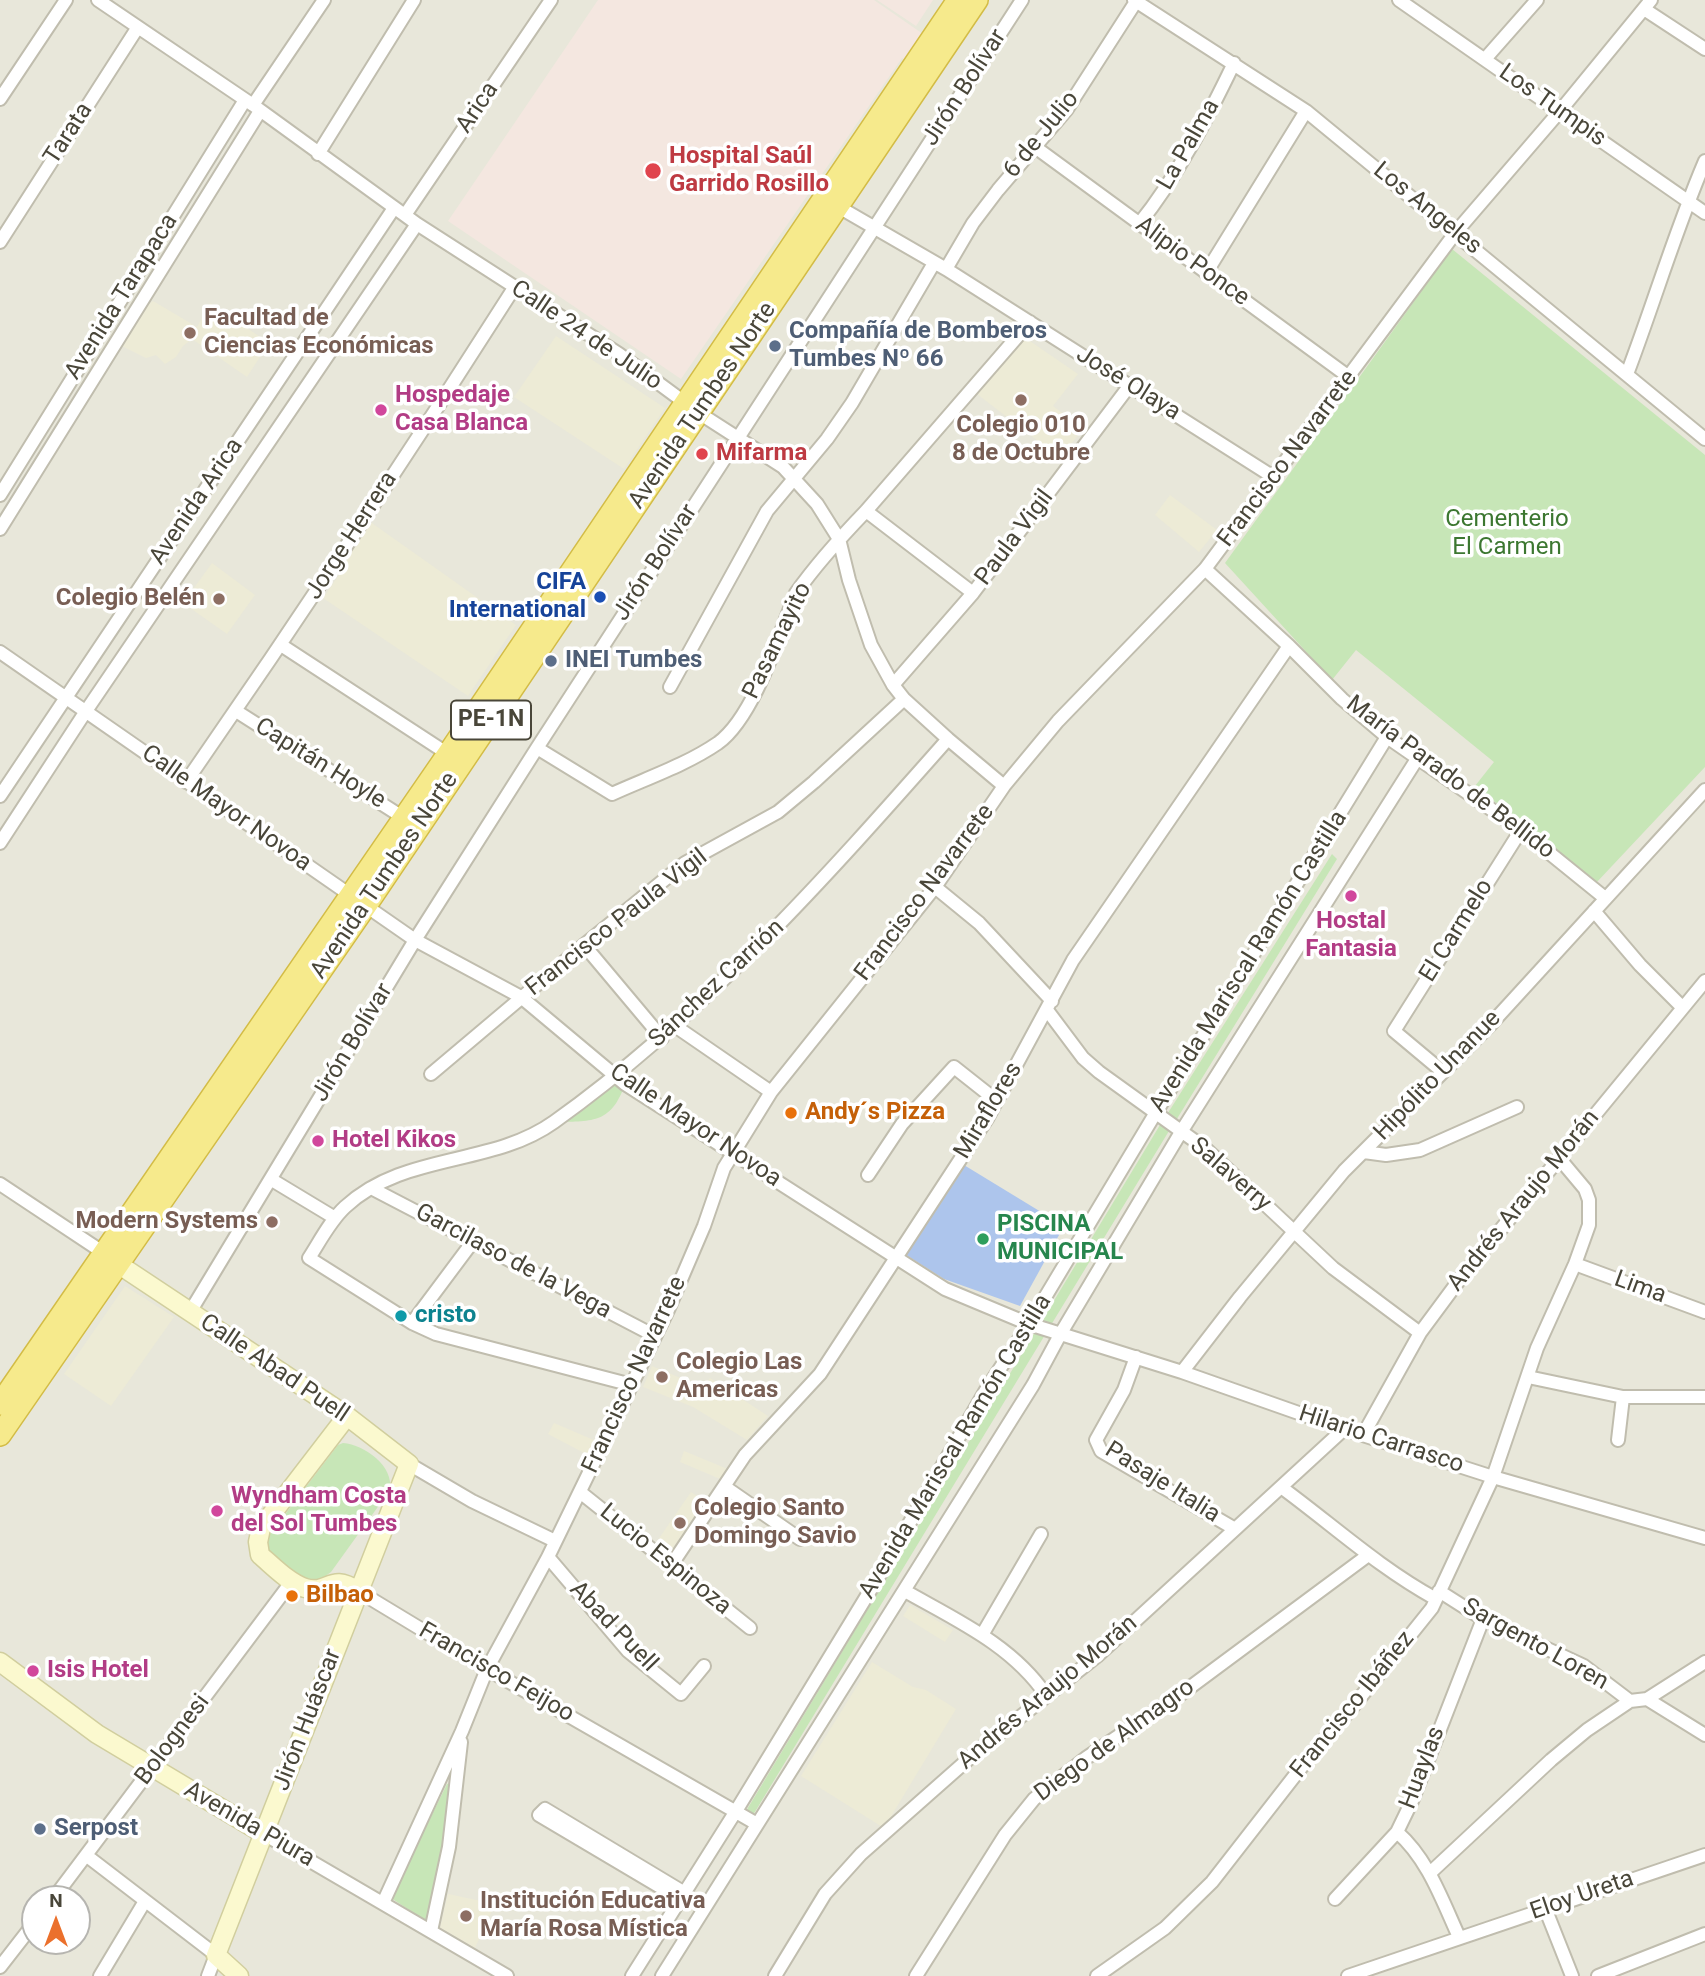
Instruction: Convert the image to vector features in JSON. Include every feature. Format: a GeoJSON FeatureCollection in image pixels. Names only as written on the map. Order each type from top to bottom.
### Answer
{"type":"FeatureCollection","features":[{"type":"Feature","properties":{"kind":"highway","name":"Avenida Tumbes Norte"},"geometry":{"type":"LineString","coordinates":[[0,1435],[111,1259],[692,407],[958,0]]}},
{"type":"Feature","properties":{"kind":"highway","name":"Avenida Tumbes Norte"},"geometry":{"type":"LineString","coordinates":[[357,901],[404,818],[448,754],[837,206],[977,0]]}},
{"type":"Feature","properties":{"kind":"highway","name":"Avenida Tumbes Norte"},"geometry":{"type":"LineString","coordinates":[[0,1404],[111,1259]]}},
{"type":"Feature","properties":{"kind":"main road","name":"Calle Abad Puell"},"geometry":{"type":"LineString","coordinates":[[111,1259],[347,1416],[409,1464]]}},
{"type":"Feature","properties":{"kind":"main road"},"geometry":{"type":"LineString","coordinates":[[292,1581],[260,1555],[258,1542],[261,1528],[347,1416]]}},
{"type":"Feature","properties":{"kind":"main road","name":"Jirón Huáscar"},"geometry":{"type":"LineString","coordinates":[[216,1955],[409,1464]]}},
{"type":"Feature","properties":{"kind":"main road","name":"Francisco Feijoo"},"geometry":{"type":"LineString","coordinates":[[292,1581],[305,1588],[315,1589],[337,1582],[346,1583],[358,1591]]}},
{"type":"Feature","properties":{"kind":"main road","name":"Avenida Piura"},"geometry":{"type":"LineString","coordinates":[[0,1662],[97,1734],[264,1834]]}},
{"type":"Feature","properties":{"kind":"main road"},"geometry":{"type":"LineString","coordinates":[[216,1955],[239,1976]]}},
{"type":"Feature","properties":{"kind":"street"},"geometry":{"type":"LineString","coordinates":[[0,99],[66,0]]}},
{"type":"Feature","properties":{"kind":"street","name":"Calle 24 de Julio"},"geometry":{"type":"LineString","coordinates":[[98,0],[253,105],[417,224],[619,354],[692,407],[783,467],[817,504],[839,539],[849,580],[871,645],[893,685],[904,699],[1004,786]]}},
{"type":"Feature","properties":{"kind":"street"},"geometry":{"type":"LineString","coordinates":[[0,529],[253,105],[324,0]]}},
{"type":"Feature","properties":{"kind":"street"},"geometry":{"type":"LineString","coordinates":[[318,154],[414,0]]}},
{"type":"Feature","properties":{"kind":"street","name":"Arica"},"geometry":{"type":"LineString","coordinates":[[400,212],[551,0]]}},
{"type":"Feature","properties":{"kind":"street","name":"Jirón Bolívar"},"geometry":{"type":"LineString","coordinates":[[190,1312],[415,940],[1022,0]]}},
{"type":"Feature","properties":{"kind":"street","name":"Los Angeles"},"geometry":{"type":"LineString","coordinates":[[1136,0],[1306,111],[1705,439]]}},
{"type":"Feature","properties":{"kind":"street","name":"6 de Julio"},"geometry":{"type":"LineString","coordinates":[[670,687],[767,511],[852,403],[940,266],[1067,108],[1136,0]]}},
{"type":"Feature","properties":{"kind":"street","name":"Los Tumpis"},"geometry":{"type":"LineString","coordinates":[[1400,0],[1705,213]]}},
{"type":"Feature","properties":{"kind":"street"},"geometry":{"type":"LineString","coordinates":[[1485,59],[1537,0]]}},
{"type":"Feature","properties":{"kind":"street"},"geometry":{"type":"LineString","coordinates":[[1648,4],[1705,49]]}},
{"type":"Feature","properties":{"kind":"street","name":"Francisco Navarrete"},"geometry":{"type":"LineString","coordinates":[[383,1903],[462,1731],[487,1669],[548,1557],[655,1336],[704,1226],[724,1168],[771,1092],[935,887],[1004,786],[1058,721],[1205,569],[1455,232],[1648,4]]}},
{"type":"Feature","properties":{"kind":"street","name":"Tarata"},"geometry":{"type":"LineString","coordinates":[[0,242],[138,27]]}},
{"type":"Feature","properties":{"kind":"street","name":"La Palma"},"geometry":{"type":"LineString","coordinates":[[1139,224],[1154,206],[1195,138],[1234,63]]}},
{"type":"Feature","properties":{"kind":"street","name":"Avenida Tarapaca"},"geometry":{"type":"LineString","coordinates":[[0,495],[253,105]]}},
{"type":"Feature","properties":{"kind":"street"},"geometry":{"type":"LineString","coordinates":[[1206,273],[1306,111]]}},
{"type":"Feature","properties":{"kind":"street","name":"Alipio Ponce"},"geometry":{"type":"LineString","coordinates":[[1035,147],[1349,377]]}},
{"type":"Feature","properties":{"kind":"street"},"geometry":{"type":"LineString","coordinates":[[1627,374],[1654,304],[1665,263],[1705,161]]}},
{"type":"Feature","properties":{"kind":"street","name":"José Olaya"},"geometry":{"type":"LineString","coordinates":[[837,206],[940,266],[1275,478]]}},
{"type":"Feature","properties":{"kind":"street","name":"Avenida Arica"},"geometry":{"type":"LineString","coordinates":[[0,796],[400,212]]}},
{"type":"Feature","properties":{"kind":"street"},"geometry":{"type":"LineString","coordinates":[[0,843],[86,710],[417,224]]}},
{"type":"Feature","properties":{"kind":"street","name":"Jorge Herrera"},"geometry":{"type":"LineString","coordinates":[[186,782],[281,645],[514,288]]}},
{"type":"Feature","properties":{"kind":"street","name":"Pasamayito"},"geometry":{"type":"LineString","coordinates":[[537,748],[612,794],[720,742],[741,716],[760,683],[796,593],[839,539],[1030,322]]}},
{"type":"Feature","properties":{"kind":"street","name":"Paula Vigil"},"geometry":{"type":"LineString","coordinates":[[893,685],[974,593],[1130,385]]}},
{"type":"Feature","properties":{"kind":"street"},"geometry":{"type":"LineString","coordinates":[[866,511],[974,593]]}},
{"type":"Feature","properties":{"kind":"street","name":"María Parado de Bellido"},"geometry":{"type":"LineString","coordinates":[[1205,569],[1342,699],[1387,737],[1521,830],[1605,898]]}},
{"type":"Feature","properties":{"kind":"street"},"geometry":{"type":"LineString","coordinates":[[281,645],[448,754]]}},
{"type":"Feature","properties":{"kind":"street","name":"Miraflores"},"geometry":{"type":"LineString","coordinates":[[672,1564],[745,1455],[820,1374],[998,1101],[1073,960],[1289,646]]}},
{"type":"Feature","properties":{"kind":"street","name":"Calle Mayor Novoa"},"geometry":{"type":"LineString","coordinates":[[0,652],[415,940],[521,998],[625,1084],[896,1258],[945,1289],[1029,1324],[1061,1333]]}},
{"type":"Feature","properties":{"kind":"street","name":"Francisco Paula Vigil"},"geometry":{"type":"LineString","coordinates":[[431,1074],[583,945],[685,863],[778,812],[904,699]]}},
{"type":"Feature","properties":{"kind":"street","name":"Capitán Hoyle"},"geometry":{"type":"LineString","coordinates":[[236,711],[404,818]]}},
{"type":"Feature","properties":{"kind":"street","name":"Avenida Mariscal Ramón Castilla"},"geometry":{"type":"LineString","coordinates":[[632,1976],[736,1811],[879,1576],[986,1390],[1029,1324],[1387,737]]}},
{"type":"Feature","properties":{"kind":"street","name":"Sánchez Carrión"},"geometry":{"type":"LineString","coordinates":[[412,1323],[309,1258],[335,1218],[353,1200],[400,1174],[497,1149],[533,1135],[662,1038],[776,930],[948,739]]}},
{"type":"Feature","properties":{"kind":"street","name":"Avenida Mariscal Ramón Castilla"},"geometry":{"type":"LineString","coordinates":[[662,1976],[1033,1385],[1181,1132],[1417,759]]}},
{"type":"Feature","properties":{"kind":"street","name":"Hipólito Unanue"},"geometry":{"type":"LineString","coordinates":[[1182,1372],[1293,1231],[1705,790]]}},
{"type":"Feature","properties":{"kind":"street","name":"El Carmelo"},"geometry":{"type":"LineString","coordinates":[[1443,1072],[1394,1031],[1521,830]]}},
{"type":"Feature","properties":{"kind":"street","name":"Salaverry"},"geometry":{"type":"LineString","coordinates":[[935,887],[979,923],[1049,1006],[1083,1058],[1155,1114],[1206,1149],[1333,1268],[1420,1334]]}},
{"type":"Feature","properties":{"kind":"street"},"geometry":{"type":"LineString","coordinates":[[1594,911],[1640,965],[1682,1007]]}},
{"type":"Feature","properties":{"kind":"street"},"geometry":{"type":"LineString","coordinates":[[583,945],[662,1038]]}},
{"type":"Feature","properties":{"kind":"street","name":"Andrés Araujo Morán"},"geometry":{"type":"LineString","coordinates":[[1363,1435],[1420,1334],[1460,1279],[1705,981]]}},
{"type":"Feature","properties":{"kind":"street"},"geometry":{"type":"LineString","coordinates":[[675,1026],[771,1092]]}},
{"type":"Feature","properties":{"kind":"street"},"geometry":{"type":"LineString","coordinates":[[868,1175],[902,1124],[954,1068],[998,1101]]}},
{"type":"Feature","properties":{"kind":"street"},"geometry":{"type":"LineString","coordinates":[[1364,1152],[1386,1154],[1420,1150],[1517,1107]]}},
{"type":"Feature","properties":{"kind":"street","name":"Francisco Ibáñez"},"geometry":{"type":"LineString","coordinates":[[1097,1976],[1165,1928],[1212,1882],[1314,1751],[1432,1608],[1493,1477],[1536,1348],[1575,1264],[1589,1225],[1589,1200],[1572,1171],[1559,1158]]}},
{"type":"Feature","properties":{"kind":"street"},"geometry":{"type":"LineString","coordinates":[[272,1180],[335,1218]]}},
{"type":"Feature","properties":{"kind":"street","name":"Calle Abad Puell"},"geometry":{"type":"LineString","coordinates":[[0,1184],[111,1259]]}},
{"type":"Feature","properties":{"kind":"street","name":"Garcilaso de la Vega"},"geometry":{"type":"LineString","coordinates":[[371,1188],[655,1336]]}},
{"type":"Feature","properties":{"kind":"street"},"geometry":{"type":"LineString","coordinates":[[474,1240],[412,1323],[436,1334],[632,1385]]}},
{"type":"Feature","properties":{"kind":"street","name":"Lima"},"geometry":{"type":"LineString","coordinates":[[1575,1264],[1705,1312]]}},
{"type":"Feature","properties":{"kind":"street","name":"Hilario Carrasco"},"geometry":{"type":"LineString","coordinates":[[1061,1333],[1493,1477],[1705,1538]]}},
{"type":"Feature","properties":{"kind":"street","name":"Pasaje Italia"},"geometry":{"type":"LineString","coordinates":[[1136,1357],[1124,1390],[1096,1440],[1101,1451],[1235,1529]]}},
{"type":"Feature","properties":{"kind":"street"},"geometry":{"type":"LineString","coordinates":[[1528,1377],[1623,1397],[1705,1398]]}},
{"type":"Feature","properties":{"kind":"street"},"geometry":{"type":"LineString","coordinates":[[1618,1440],[1623,1397]]}},
{"type":"Feature","properties":{"kind":"street","name":"Andrés Araujo Morán"},"geometry":{"type":"LineString","coordinates":[[775,1976],[804,1927],[842,1873],[981,1748],[1097,1656],[1344,1429]]}},
{"type":"Feature","properties":{"kind":"street","name":"Calle Abad Puell"},"geometry":{"type":"LineString","coordinates":[[409,1464],[472,1501],[555,1541]]}},
{"type":"Feature","properties":{"kind":"street"},"geometry":{"type":"LineString","coordinates":[[725,1487],[800,1539]]}},
{"type":"Feature","properties":{"kind":"street"},"geometry":{"type":"LineString","coordinates":[[1281,1487],[1367,1556],[1438,1595]]}},
{"type":"Feature","properties":{"kind":"street","name":"Lucio Espinoza"},"geometry":{"type":"LineString","coordinates":[[580,1492],[750,1628]]}},
{"type":"Feature","properties":{"kind":"street"},"geometry":{"type":"LineString","coordinates":[[982,1634],[1041,1534]]}},
{"type":"Feature","properties":{"kind":"street","name":"Diego de Almagro"},"geometry":{"type":"LineString","coordinates":[[916,1976],[1004,1835],[1034,1799],[1086,1758],[1181,1693],[1367,1556]]}},
{"type":"Feature","properties":{"kind":"street","name":"Abad Puell"},"geometry":{"type":"LineString","coordinates":[[548,1557],[628,1651],[681,1694],[704,1666]]}},
{"type":"Feature","properties":{"kind":"street","name":"Bolognesi"},"geometry":{"type":"LineString","coordinates":[[64,1885],[292,1581]]}},
{"type":"Feature","properties":{"kind":"street","name":"Francisco Feijoo"},"geometry":{"type":"LineString","coordinates":[[358,1591],[757,1825]]}},
{"type":"Feature","properties":{"kind":"street"},"geometry":{"type":"LineString","coordinates":[[905,1591],[982,1634],[1017,1661],[1046,1695]]}},
{"type":"Feature","properties":{"kind":"street","name":"Sargento Loren"},"geometry":{"type":"LineString","coordinates":[[1438,1595],[1584,1666],[1630,1701]]}},
{"type":"Feature","properties":{"kind":"street","name":"Huaylas"},"geometry":{"type":"LineString","coordinates":[[1335,1899],[1397,1832],[1412,1801],[1483,1619]]}},
{"type":"Feature","properties":{"kind":"street"},"geometry":{"type":"LineString","coordinates":[[1430,1873],[1550,1760],[1587,1730],[1630,1701],[1647,1699],[1705,1662]]}},
{"type":"Feature","properties":{"kind":"street"},"geometry":{"type":"LineString","coordinates":[[1647,1699],[1705,1735]]}},
{"type":"Feature","properties":{"kind":"street"},"geometry":{"type":"LineString","coordinates":[[431,1931],[449,1847],[462,1731]]}},
{"type":"Feature","properties":{"kind":"street"},"geometry":{"type":"LineString","coordinates":[[545,1809],[681,1895],[539,1815],[545,1809]]}},
{"type":"Feature","properties":{"kind":"street"},"geometry":{"type":"LineString","coordinates":[[1397,1832],[1412,1845],[1430,1873],[1459,1937]]}},
{"type":"Feature","properties":{"kind":"street","name":"Avenida Piura"},"geometry":{"type":"LineString","coordinates":[[264,1834],[507,1976]]}},
{"type":"Feature","properties":{"kind":"street","name":"Eloy Ureta"},"geometry":{"type":"LineString","coordinates":[[1348,1976],[1705,1855]]}},
{"type":"Feature","properties":{"kind":"street"},"geometry":{"type":"LineString","coordinates":[[87,1856],[216,1955]]}},
{"type":"Feature","properties":{"kind":"street"},"geometry":{"type":"LineString","coordinates":[[100,1976],[145,1901]]}},
{"type":"Feature","properties":{"kind":"street"},"geometry":{"type":"LineString","coordinates":[[1545,1908],[1572,1976]]}},
{"type":"Feature","properties":{"kind":"street"},"geometry":{"type":"LineString","coordinates":[[1598,1976],[1705,1934]]}},
{"type":"Feature","properties":{"kind":"street"},"geometry":{"type":"LineString","coordinates":[[0,1967],[21,1940]]}},
{"type":"Feature","properties":{"kind":"street","name":"Jirón Huáscar"},"geometry":{"type":"LineString","coordinates":[[208,1976],[216,1955]]}},
{"type":"Feature","properties":{"kind":"shaded area"},"geometry":{"type":"Polygon","coordinates":[[[0,0],[1705,0],[1705,1976],[0,1976],[0,0]]]}},
{"type":"Feature","properties":{"kind":"shaded area","name":"Hospital Saúl Garrido Rosillo"},"geometry":{"type":"Polygon","coordinates":[[[598,0],[874,0],[923,34],[905,60],[902,58],[681,379],[448,221],[598,0]]]}},
{"type":"Feature","properties":{"kind":"shaded area"},"geometry":{"type":"Polygon","coordinates":[[[877,0],[933,0],[916,26],[877,0]]]}},
{"type":"Feature","properties":{"kind":"shaded area","name":"Facultad de Ciencias Económicas"},"geometry":{"type":"Polygon","coordinates":[[[153,301],[197,327],[210,303],[269,343],[247,377],[192,339],[176,357],[165,364],[156,355],[146,358],[118,344],[134,314],[153,301]]]}},
{"type":"Feature","properties":{"kind":"shaded area"},"geometry":{"type":"Polygon","coordinates":[[[556,336],[665,408],[624,469],[514,397],[556,336]]]}},
{"type":"Feature","properties":{"kind":"shaded area","name":"Colegio 010 8 de Octubre"},"geometry":{"type":"Polygon","coordinates":[[[1024,337],[1078,374],[1053,406],[1083,429],[1060,458],[977,394],[1024,337]]]}},
{"type":"Feature","properties":{"kind":"shaded area"},"geometry":{"type":"Polygon","coordinates":[[[1170,495],[1217,530],[1199,552],[1155,515],[1170,495]]]}},
{"type":"Feature","properties":{"kind":"shaded area"},"geometry":{"type":"Polygon","coordinates":[[[369,521],[516,625],[468,696],[323,598],[341,572],[356,539],[369,521]]]}},
{"type":"Feature","properties":{"kind":"shaded area","name":"Colegio Belén"},"geometry":{"type":"Polygon","coordinates":[[[212,563],[255,595],[227,634],[183,603],[212,563]]]}},
{"type":"Feature","properties":{"kind":"shaded area"},"geometry":{"type":"Polygon","coordinates":[[[125,1286],[174,1317],[111,1406],[64,1374],[125,1286]]]}},
{"type":"Feature","properties":{"kind":"shaded area"},"geometry":{"type":"Polygon","coordinates":[[[652,1366],[702,1387],[710,1378],[768,1416],[747,1440],[693,1407],[643,1387],[652,1366]]]}},
{"type":"Feature","properties":{"kind":"shaded area"},"geometry":{"type":"Polygon","coordinates":[[[554,1423],[596,1441],[590,1456],[548,1434],[554,1423]]]}},
{"type":"Feature","properties":{"kind":"shaded area"},"geometry":{"type":"Polygon","coordinates":[[[684,1451],[730,1470],[725,1481],[680,1462],[684,1451]]]}},
{"type":"Feature","properties":{"kind":"shaded area","name":"Colegio Santo Domingo Savio"},"geometry":{"type":"Polygon","coordinates":[[[691,1492],[705,1501],[669,1554],[655,1544],[691,1492]]]}},
{"type":"Feature","properties":{"kind":"shaded area"},"geometry":{"type":"Polygon","coordinates":[[[910,1605],[953,1630],[945,1642],[903,1616],[910,1605]]]}},
{"type":"Feature","properties":{"kind":"shaded area"},"geometry":{"type":"Polygon","coordinates":[[[872,1662],[956,1709],[884,1828],[801,1776],[872,1662]]]}},
{"type":"Feature","properties":{"kind":"shaded area","name":"Institución Educativa María Rosa Mística"},"geometry":{"type":"Polygon","coordinates":[[[448,1894],[495,1904],[475,1948],[440,1928],[448,1894]]]}},
{"type":"Feature","properties":{"kind":"green space","name":"Cementerio El Carmen"},"geometry":{"type":"Polygon","coordinates":[[[1452,249],[1705,455],[1705,767],[1596,883],[1475,786],[1494,762],[1356,650],[1332,680],[1225,563],[1452,249]]]}},
{"type":"Feature","properties":{"kind":"green space"},"geometry":{"type":"Polygon","coordinates":[[[1332,854],[1337,859],[1175,1122],[1166,1116],[1332,854]]]}},
{"type":"Feature","properties":{"kind":"green space"},"geometry":{"type":"Polygon","coordinates":[[[615,1074],[625,1084],[613,1107],[606,1114],[589,1120],[553,1122],[615,1074]]]}},
{"type":"Feature","properties":{"kind":"green space"},"geometry":{"type":"Polygon","coordinates":[[[1163,1120],[1172,1126],[750,1820],[743,1816],[1163,1120]]]}},
{"type":"Feature","properties":{"kind":"green space"},"geometry":{"type":"Polygon","coordinates":[[[343,1443],[369,1452],[383,1465],[390,1481],[390,1490],[331,1572],[321,1579],[308,1582],[266,1554],[267,1538],[338,1445],[343,1443]]]}},
{"type":"Feature","properties":{"kind":"green space"},"geometry":{"type":"Polygon","coordinates":[[[451,1783],[454,1787],[429,1919],[423,1919],[391,1898],[447,1784],[451,1783]]]}},
{"type":"Feature","properties":{"kind":"water","name":"PISCINA MUNICIPAL"},"geometry":{"type":"Polygon","coordinates":[[[959,1162],[1064,1226],[1020,1306],[944,1279],[900,1251],[959,1162]]]}},
{"type":"Feature","properties":{"kind":"place","name":"Hospital Saúl Garrido Rosillo"},"geometry":{"type":"Point","coordinates":[653,171]}},
{"type":"Feature","properties":{"kind":"place","name":"Facultad de Ciencias Económicas"},"geometry":{"type":"Point","coordinates":[190,333]}},
{"type":"Feature","properties":{"kind":"place","name":"Compañía de Bomberos Tumbes Nº 66"},"geometry":{"type":"Point","coordinates":[775,346]}},
{"type":"Feature","properties":{"kind":"place","name":"Colegio 010 8 de Octubre"},"geometry":{"type":"Point","coordinates":[1021,400]}},
{"type":"Feature","properties":{"kind":"place","name":"Hospedaje Casa Blanca"},"geometry":{"type":"Point","coordinates":[381,410]}},
{"type":"Feature","properties":{"kind":"place","name":"Mifarma"},"geometry":{"type":"Point","coordinates":[702,454]}},
{"type":"Feature","properties":{"kind":"place","name":"CIFA International"},"geometry":{"type":"Point","coordinates":[600,597]}},
{"type":"Feature","properties":{"kind":"place","name":"Colegio Belén"},"geometry":{"type":"Point","coordinates":[219,599]}},
{"type":"Feature","properties":{"kind":"place","name":"INEI Tumbes"},"geometry":{"type":"Point","coordinates":[551,661]}},
{"type":"Feature","properties":{"kind":"place","name":"Hostal Fantasia"},"geometry":{"type":"Point","coordinates":[1351,896]}},
{"type":"Feature","properties":{"kind":"place","name":"Andy´s Pizza"},"geometry":{"type":"Point","coordinates":[791,1113]}},
{"type":"Feature","properties":{"kind":"place","name":"Hotel Kikos"},"geometry":{"type":"Point","coordinates":[318,1141]}},
{"type":"Feature","properties":{"kind":"place","name":"Modern Systems"},"geometry":{"type":"Point","coordinates":[272,1222]}},
{"type":"Feature","properties":{"kind":"place","name":"PISCINA MUNICIPAL"},"geometry":{"type":"Point","coordinates":[983,1239]}},
{"type":"Feature","properties":{"kind":"place","name":"cristo"},"geometry":{"type":"Point","coordinates":[401,1316]}},
{"type":"Feature","properties":{"kind":"place","name":"Colegio Las Americas"},"geometry":{"type":"Point","coordinates":[662,1377]}},
{"type":"Feature","properties":{"kind":"place","name":"Wyndham Costa del Sol Tumbes"},"geometry":{"type":"Point","coordinates":[217,1511]}},
{"type":"Feature","properties":{"kind":"place","name":"Colegio Santo Domingo Savio"},"geometry":{"type":"Point","coordinates":[680,1523]}},
{"type":"Feature","properties":{"kind":"place","name":"Bilbao"},"geometry":{"type":"Point","coordinates":[292,1596]}},
{"type":"Feature","properties":{"kind":"place","name":"Isis Hotel"},"geometry":{"type":"Point","coordinates":[33,1671]}},
{"type":"Feature","properties":{"kind":"place","name":"Serpost"},"geometry":{"type":"Point","coordinates":[40,1829]}},
{"type":"Feature","properties":{"kind":"place","name":"Institución Educativa María Rosa Mística"},"geometry":{"type":"Point","coordinates":[466,1916]}}]}
